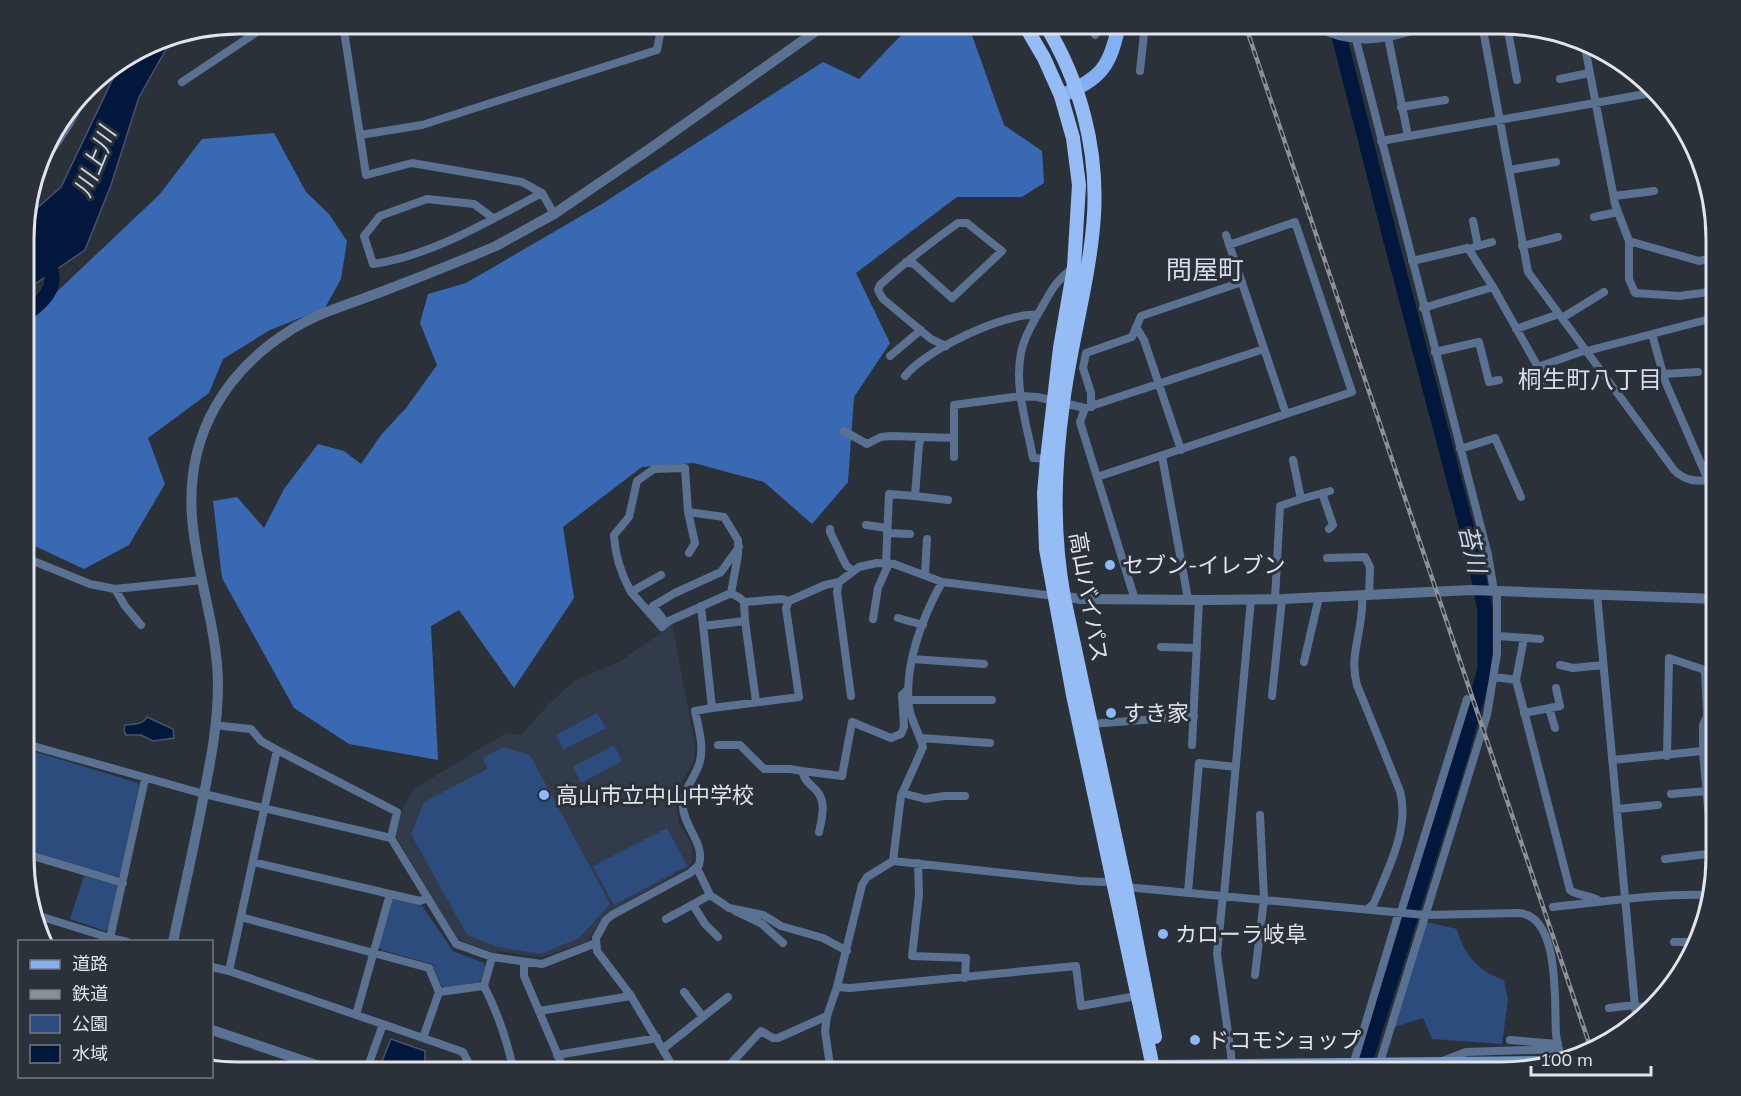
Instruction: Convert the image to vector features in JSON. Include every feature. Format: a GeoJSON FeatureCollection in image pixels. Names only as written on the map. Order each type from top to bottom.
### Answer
{"type":"FeatureCollection","features":[{"type":"Feature","properties":{"kind":"highway","name":"高山バイパス"},"geometry":{"type":"LineString","coordinates":[[1030,34],[1044,58],[1061,96],[1073,138],[1079,185],[1074,267],[1058,401],[1054,493],[1059,597],[1113,880],[1155,1061]]}},
{"type":"Feature","properties":{"kind":"highway","name":"高山バイパス"},"geometry":{"type":"LineString","coordinates":[[1050,34],[1076,89],[1087,127],[1092,161],[1094,215],[1087,269],[1047,459],[1044,520],[1046,549],[1091,724],[1126,887],[1156,1061]]}},
{"type":"Feature","properties":{"kind":"main road"},"geometry":{"type":"LineString","coordinates":[[1061,96],[1090,82],[1102,70],[1112,52],[1116,34]]}},
{"type":"Feature","properties":{"kind":"street"},"geometry":{"type":"LineString","coordinates":[[182,82],[254,34]]}},
{"type":"Feature","properties":{"kind":"street"},"geometry":{"type":"LineString","coordinates":[[345,34],[366,175],[412,163],[522,182],[542,193],[554,213]]}},
{"type":"Feature","properties":{"kind":"street"},"geometry":{"type":"LineString","coordinates":[[360,135],[422,125],[657,50],[660,34]]}},
{"type":"Feature","properties":{"kind":"street"},"geometry":{"type":"LineString","coordinates":[[173,940],[213,757],[218,681],[213,635],[193,525],[192,481],[207,423],[222,395],[241,369],[262,350],[296,327],[496,246],[554,213],[678,129],[811,34]]}},
{"type":"Feature","properties":{"kind":"street"},"geometry":{"type":"LineString","coordinates":[[1140,71],[1144,34]]}},
{"type":"Feature","properties":{"kind":"street"},"geometry":{"type":"LineString","coordinates":[[1341,34],[1353,38],[1388,38],[1400,34]]}},
{"type":"Feature","properties":{"kind":"street"},"geometry":{"type":"LineString","coordinates":[[1353,34],[1488,555],[1498,636],[1495,677],[1487,715],[1378,1061]]}},
{"type":"Feature","properties":{"kind":"street"},"geometry":{"type":"LineString","coordinates":[[1484,34],[1528,272],[1680,476],[1691,481],[1706,480]]}},
{"type":"Feature","properties":{"kind":"street"},"geometry":{"type":"LineString","coordinates":[[1509,35],[1517,80]]}},
{"type":"Feature","properties":{"kind":"street"},"geometry":{"type":"LineString","coordinates":[[1388,38],[1408,136]]}},
{"type":"Feature","properties":{"kind":"street"},"geometry":{"type":"LineString","coordinates":[[1586,53],[1614,196],[1629,241],[1629,279],[1635,293],[1679,296],[1706,292]]}},
{"type":"Feature","properties":{"kind":"street"},"geometry":{"type":"LineString","coordinates":[[1560,79],[1589,73]]}},
{"type":"Feature","properties":{"kind":"street"},"geometry":{"type":"LineString","coordinates":[[1381,141],[1645,94]]}},
{"type":"Feature","properties":{"kind":"street"},"geometry":{"type":"LineString","coordinates":[[1401,107],[1445,100]]}},
{"type":"Feature","properties":{"kind":"street"},"geometry":{"type":"LineString","coordinates":[[1509,170],[1556,162]]}},
{"type":"Feature","properties":{"kind":"street"},"geometry":{"type":"LineString","coordinates":[[1614,196],[1654,191]]}},
{"type":"Feature","properties":{"kind":"street"},"geometry":{"type":"LineString","coordinates":[[493,218],[474,204],[427,199],[380,216],[364,236],[373,264],[389,262],[437,246],[493,218],[542,193]]}},
{"type":"Feature","properties":{"kind":"street"},"geometry":{"type":"LineString","coordinates":[[1594,217],[1618,212]]}},
{"type":"Feature","properties":{"kind":"street"},"geometry":{"type":"LineString","coordinates":[[1473,221],[1478,246]]}},
{"type":"Feature","properties":{"kind":"street"},"geometry":{"type":"LineString","coordinates":[[1097,477],[1352,392],[1295,222],[1228,245]]}},
{"type":"Feature","properties":{"kind":"street"},"geometry":{"type":"LineString","coordinates":[[906,262],[914,264],[952,298],[1002,251],[967,223],[958,223],[906,262],[880,285],[879,290],[883,298],[931,339],[946,346]]}},
{"type":"Feature","properties":{"kind":"street"},"geometry":{"type":"LineString","coordinates":[[1226,235],[1286,414]]}},
{"type":"Feature","properties":{"kind":"street"},"geometry":{"type":"LineString","coordinates":[[1522,246],[1558,237]]}},
{"type":"Feature","properties":{"kind":"street"},"geometry":{"type":"LineString","coordinates":[[1629,241],[1699,261],[1706,259]]}},
{"type":"Feature","properties":{"kind":"street"},"geometry":{"type":"LineString","coordinates":[[1412,261],[1492,242]]}},
{"type":"Feature","properties":{"kind":"street"},"geometry":{"type":"LineString","coordinates":[[1468,248],[1538,367],[1545,386]]}},
{"type":"Feature","properties":{"kind":"street"},"geometry":{"type":"LineString","coordinates":[[1047,459],[1033,458],[1021,396],[1019,366],[1021,352],[1037,315],[1058,280],[1074,267]]}},
{"type":"Feature","properties":{"kind":"street"},"geometry":{"type":"LineString","coordinates":[[1135,600],[1080,422],[1088,407],[1091,393],[1083,368],[1086,353],[1132,337],[1141,316],[1242,282]]}},
{"type":"Feature","properties":{"kind":"street"},"geometry":{"type":"LineString","coordinates":[[1423,308],[1493,287]]}},
{"type":"Feature","properties":{"kind":"street"},"geometry":{"type":"LineString","coordinates":[[1516,328],[1560,316],[1604,292]]}},
{"type":"Feature","properties":{"kind":"street"},"geometry":{"type":"LineString","coordinates":[[905,376],[916,364],[971,333],[1022,314],[1037,315]]}},
{"type":"Feature","properties":{"kind":"street"},"geometry":{"type":"LineString","coordinates":[[1538,367],[1586,350],[1706,320]]}},
{"type":"Feature","properties":{"kind":"street"},"geometry":{"type":"LineString","coordinates":[[1137,327],[1144,340],[1180,450]]}},
{"type":"Feature","properties":{"kind":"street"},"geometry":{"type":"LineString","coordinates":[[890,356],[921,330]]}},
{"type":"Feature","properties":{"kind":"street"},"geometry":{"type":"LineString","coordinates":[[1652,334],[1663,374],[1706,467]]}},
{"type":"Feature","properties":{"kind":"street"},"geometry":{"type":"LineString","coordinates":[[1435,352],[1479,342],[1489,382],[1499,380]]}},
{"type":"Feature","properties":{"kind":"street"},"geometry":{"type":"LineString","coordinates":[[954,457],[954,405],[1021,396],[1088,407],[1264,349]]}},
{"type":"Feature","properties":{"kind":"street"},"geometry":{"type":"LineString","coordinates":[[1663,374],[1698,372]]}},
{"type":"Feature","properties":{"kind":"street"},"geometry":{"type":"LineString","coordinates":[[844,431],[867,444],[881,437],[891,436],[954,438]]}},
{"type":"Feature","properties":{"kind":"street"},"geometry":{"type":"LineString","coordinates":[[915,496],[921,438]]}},
{"type":"Feature","properties":{"kind":"street"},"geometry":{"type":"LineString","coordinates":[[1460,449],[1495,438],[1521,497]]}},
{"type":"Feature","properties":{"kind":"street"},"geometry":{"type":"LineString","coordinates":[[1162,456],[1193,600],[1197,648],[1192,745]]}},
{"type":"Feature","properties":{"kind":"street"},"geometry":{"type":"LineString","coordinates":[[1293,460],[1301,499]]}},
{"type":"Feature","properties":{"kind":"street"},"geometry":{"type":"LineString","coordinates":[[689,553],[694,543],[688,512],[686,468],[654,469],[639,477],[629,517],[614,535],[618,561],[631,592],[662,627],[731,592]]}},
{"type":"Feature","properties":{"kind":"street"},"geometry":{"type":"LineString","coordinates":[[1272,696],[1278,599],[1280,506],[1326,492],[1333,525],[1329,529]]}},
{"type":"Feature","properties":{"kind":"street"},"geometry":{"type":"LineString","coordinates":[[873,619],[878,588],[887,563],[890,494],[948,500]]}},
{"type":"Feature","properties":{"kind":"street"},"geometry":{"type":"LineString","coordinates":[[688,512],[724,517],[738,540],[739,547],[731,592]]}},
{"type":"Feature","properties":{"kind":"street"},"geometry":{"type":"LineString","coordinates":[[866,525],[910,534]]}},
{"type":"Feature","properties":{"kind":"street"},"geometry":{"type":"LineString","coordinates":[[830,529],[846,565],[853,571]]}},
{"type":"Feature","properties":{"kind":"street"},"geometry":{"type":"LineString","coordinates":[[925,575],[927,539]]}},
{"type":"Feature","properties":{"kind":"street"},"geometry":{"type":"LineString","coordinates":[[666,623],[653,606],[675,592],[720,572],[739,547]]}},
{"type":"Feature","properties":{"kind":"street"},"geometry":{"type":"LineString","coordinates":[[1327,558],[1365,557],[1370,567],[1354,654],[1354,670],[1357,685],[1400,791],[1403,807],[1392,857],[1374,903],[1368,909]]}},
{"type":"Feature","properties":{"kind":"street"},"geometry":{"type":"LineString","coordinates":[[34,561],[90,584],[115,589],[202,580]]}},
{"type":"Feature","properties":{"kind":"street"},"geometry":{"type":"LineString","coordinates":[[744,603],[782,599],[789,601],[825,585],[839,582],[853,571],[869,563],[887,563],[942,582],[1059,597],[1135,600],[1278,599],[1471,590],[1706,599]]}},
{"type":"Feature","properties":{"kind":"street"},"geometry":{"type":"LineString","coordinates":[[631,592],[661,575]]}},
{"type":"Feature","properties":{"kind":"street"},"geometry":{"type":"LineString","coordinates":[[839,582],[837,591],[851,696]]}},
{"type":"Feature","properties":{"kind":"street"},"geometry":{"type":"LineString","coordinates":[[893,861],[902,793],[923,747],[910,710],[907,690],[912,659],[930,604],[942,582]]}},
{"type":"Feature","properties":{"kind":"street"},"geometry":{"type":"LineString","coordinates":[[115,589],[125,606],[141,625]]}},
{"type":"Feature","properties":{"kind":"street"},"geometry":{"type":"LineString","coordinates":[[731,592],[744,603],[756,702]]}},
{"type":"Feature","properties":{"kind":"street"},"geometry":{"type":"LineString","coordinates":[[1597,594],[1635,1011]]}},
{"type":"Feature","properties":{"kind":"street"},"geometry":{"type":"LineString","coordinates":[[1304,662],[1319,597]]}},
{"type":"Feature","properties":{"kind":"street"},"geometry":{"type":"LineString","coordinates":[[1231,1061],[1217,954],[1251,599]]}},
{"type":"Feature","properties":{"kind":"street"},"geometry":{"type":"LineString","coordinates":[[670,1062],[632,996],[597,951],[596,943],[599,933],[612,915],[697,868],[700,862],[700,851],[686,820],[683,803],[687,788],[699,765],[701,754],[695,711],[799,697],[786,608],[789,601]]}},
{"type":"Feature","properties":{"kind":"street"},"geometry":{"type":"LineString","coordinates":[[701,606],[712,708]]}},
{"type":"Feature","properties":{"kind":"street"},"geometry":{"type":"LineString","coordinates":[[898,618],[923,625]]}},
{"type":"Feature","properties":{"kind":"street"},"geometry":{"type":"LineString","coordinates":[[703,626],[746,621]]}},
{"type":"Feature","properties":{"kind":"street"},"geometry":{"type":"LineString","coordinates":[[1498,636],[1540,639]]}},
{"type":"Feature","properties":{"kind":"street"},"geometry":{"type":"LineString","coordinates":[[1524,638],[1516,680],[1570,891],[1578,895],[1593,897],[1599,901]]}},
{"type":"Feature","properties":{"kind":"street"},"geometry":{"type":"LineString","coordinates":[[1161,647],[1197,648]]}},
{"type":"Feature","properties":{"kind":"street"},"geometry":{"type":"LineString","coordinates":[[1667,756],[1669,658],[1705,670],[1706,693]]}},
{"type":"Feature","properties":{"kind":"street"},"geometry":{"type":"LineString","coordinates":[[912,659],[984,664]]}},
{"type":"Feature","properties":{"kind":"street"},"geometry":{"type":"LineString","coordinates":[[1560,665],[1573,669],[1604,665]]}},
{"type":"Feature","properties":{"kind":"street"},"geometry":{"type":"LineString","coordinates":[[1495,677],[1516,680]]}},
{"type":"Feature","properties":{"kind":"street"},"geometry":{"type":"LineString","coordinates":[[1524,713],[1560,706],[1556,688]]}},
{"type":"Feature","properties":{"kind":"street"},"geometry":{"type":"LineString","coordinates":[[718,745],[740,746],[764,769],[790,769],[842,776],[852,722],[891,738],[901,734],[904,727],[902,695],[907,690]]}},
{"type":"Feature","properties":{"kind":"street"},"geometry":{"type":"LineString","coordinates":[[1355,1061],[1467,699]]}},
{"type":"Feature","properties":{"kind":"street"},"geometry":{"type":"LineString","coordinates":[[910,700],[992,700]]}},
{"type":"Feature","properties":{"kind":"street"},"geometry":{"type":"LineString","coordinates":[[1549,708],[1555,728]]}},
{"type":"Feature","properties":{"kind":"street"},"geometry":{"type":"LineString","coordinates":[[1091,724],[1194,716]]}},
{"type":"Feature","properties":{"kind":"street"},"geometry":{"type":"LineString","coordinates":[[1706,718],[1703,725],[1703,751],[1706,764]]}},
{"type":"Feature","properties":{"kind":"street"},"geometry":{"type":"LineString","coordinates":[[222,726],[251,729],[261,741],[397,812],[391,838],[456,944],[492,957],[542,964],[596,943]]}},
{"type":"Feature","properties":{"kind":"street"},"geometry":{"type":"LineString","coordinates":[[921,738],[990,742]]}},
{"type":"Feature","properties":{"kind":"street"},"geometry":{"type":"LineString","coordinates":[[34,746],[145,779],[391,838]]}},
{"type":"Feature","properties":{"kind":"street"},"geometry":{"type":"LineString","coordinates":[[229,971],[277,750]]}},
{"type":"Feature","properties":{"kind":"street"},"geometry":{"type":"LineString","coordinates":[[1612,760],[1703,751]]}},
{"type":"Feature","properties":{"kind":"street"},"geometry":{"type":"LineString","coordinates":[[1188,892],[1199,763],[1236,766]]}},
{"type":"Feature","properties":{"kind":"street"},"geometry":{"type":"LineString","coordinates":[[802,771],[806,782],[817,792],[822,803],[819,832]]}},
{"type":"Feature","properties":{"kind":"street"},"geometry":{"type":"LineString","coordinates":[[110,938],[145,779]]}},
{"type":"Feature","properties":{"kind":"street"},"geometry":{"type":"LineString","coordinates":[[1671,794],[1706,791]]}},
{"type":"Feature","properties":{"kind":"street"},"geometry":{"type":"LineString","coordinates":[[902,793],[925,799],[938,796],[965,796]]}},
{"type":"Feature","properties":{"kind":"street"},"geometry":{"type":"LineString","coordinates":[[1617,810],[1658,805]]}},
{"type":"Feature","properties":{"kind":"street"},"geometry":{"type":"LineString","coordinates":[[1255,975],[1264,899],[1260,815]]}},
{"type":"Feature","properties":{"kind":"street"},"geometry":{"type":"LineString","coordinates":[[1665,859],[1706,854]]}},
{"type":"Feature","properties":{"kind":"street"},"geometry":{"type":"LineString","coordinates":[[34,856],[123,883]]}},
{"type":"Feature","properties":{"kind":"street"},"geometry":{"type":"LineString","coordinates":[[829,1062],[825,1031],[827,1016],[847,951],[864,880],[893,861],[1079,881],[1113,880]]}},
{"type":"Feature","properties":{"kind":"street"},"geometry":{"type":"LineString","coordinates":[[253,862],[420,901],[428,898]]}},
{"type":"Feature","properties":{"kind":"street"},"geometry":{"type":"LineString","coordinates":[[918,863],[919,894],[912,956],[966,958],[965,978]]}},
{"type":"Feature","properties":{"kind":"street"},"geometry":{"type":"LineString","coordinates":[[697,868],[710,895],[729,908],[762,924],[783,943]]}},
{"type":"Feature","properties":{"kind":"street"},"geometry":{"type":"LineString","coordinates":[[1126,887],[1423,915],[1519,913],[1529,915],[1537,921],[1547,943],[1553,968],[1559,1050]]}},
{"type":"Feature","properties":{"kind":"street"},"geometry":{"type":"LineString","coordinates":[[356,1015],[390,894]]}},
{"type":"Feature","properties":{"kind":"street"},"geometry":{"type":"LineString","coordinates":[[666,919],[710,895]]}},
{"type":"Feature","properties":{"kind":"street"},"geometry":{"type":"LineString","coordinates":[[1553,907],[1625,898],[1703,895]]}},
{"type":"Feature","properties":{"kind":"street"},"geometry":{"type":"LineString","coordinates":[[693,905],[705,924],[718,937]]}},
{"type":"Feature","properties":{"kind":"street"},"geometry":{"type":"LineString","coordinates":[[729,908],[763,915],[781,926],[823,938],[847,951]]}},
{"type":"Feature","properties":{"kind":"street"},"geometry":{"type":"LineString","coordinates":[[44,917],[118,940]]}},
{"type":"Feature","properties":{"kind":"street"},"geometry":{"type":"LineString","coordinates":[[241,917],[429,968],[439,992],[423,1038]]}},
{"type":"Feature","properties":{"kind":"street"},"geometry":{"type":"LineString","coordinates":[[1674,942],[1687,942]]}},
{"type":"Feature","properties":{"kind":"street"},"geometry":{"type":"LineString","coordinates":[[492,957],[484,986],[499,1017],[511,1062]]}},
{"type":"Feature","properties":{"kind":"street"},"geometry":{"type":"LineString","coordinates":[[524,962],[524,976],[560,1062]]}},
{"type":"Feature","properties":{"kind":"street"},"geometry":{"type":"LineString","coordinates":[[837,987],[850,988],[965,978],[1076,966],[1081,1006],[1131,997]]}},
{"type":"Feature","properties":{"kind":"street"},"geometry":{"type":"LineString","coordinates":[[213,967],[463,1052],[468,1062]]}},
{"type":"Feature","properties":{"kind":"street"},"geometry":{"type":"LineString","coordinates":[[439,992],[484,986]]}},
{"type":"Feature","properties":{"kind":"street"},"geometry":{"type":"LineString","coordinates":[[684,992],[703,1017]]}},
{"type":"Feature","properties":{"kind":"street"},"geometry":{"type":"LineString","coordinates":[[539,1011],[632,996]]}},
{"type":"Feature","properties":{"kind":"street"},"geometry":{"type":"LineString","coordinates":[[663,1048],[728,997]]}},
{"type":"Feature","properties":{"kind":"street"},"geometry":{"type":"LineString","coordinates":[[1610,1008],[1641,1006]]}},
{"type":"Feature","properties":{"kind":"street"},"geometry":{"type":"LineString","coordinates":[[733,1062],[761,1031],[778,1038],[827,1016]]}},
{"type":"Feature","properties":{"kind":"street"},"geometry":{"type":"LineString","coordinates":[[370,1062],[383,1024]]}},
{"type":"Feature","properties":{"kind":"street"},"geometry":{"type":"LineString","coordinates":[[213,1030],[306,1062]]}},
{"type":"Feature","properties":{"kind":"street"},"geometry":{"type":"LineString","coordinates":[[557,1055],[657,1038]]}},
{"type":"Feature","properties":{"kind":"street"},"geometry":{"type":"LineString","coordinates":[[1510,1040],[1559,1050]]}},
{"type":"Feature","properties":{"kind":"street"},"geometry":{"type":"LineString","coordinates":[[1441,1061],[1466,1052],[1559,1050]]}},
{"type":"Feature","properties":{"kind":"shaded area"},"geometry":{"type":"Polygon","coordinates":[[[902,34],[972,34],[1004,125],[1042,151],[1044,183],[1022,197],[957,197],[856,273],[890,343],[854,397],[848,482],[812,524],[764,482],[694,463],[642,467],[563,527],[574,598],[514,688],[459,610],[431,626],[438,760],[349,744],[294,708],[222,578],[213,501],[237,497],[264,528],[284,489],[318,444],[344,451],[361,464],[437,365],[420,323],[428,294],[466,283],[600,205],[823,62],[859,79],[902,34]]]}},
{"type":"Feature","properties":{"kind":"shaded area"},"geometry":{"type":"Polygon","coordinates":[[[274,133],[306,192],[329,214],[347,241],[341,279],[325,308],[270,330],[223,359],[209,393],[148,438],[165,484],[129,545],[84,569],[34,546],[34,313],[160,194],[202,139],[274,133]]]}},
{"type":"Feature","properties":{"kind":"shaded area","name":"高山市立中山中学校"},"geometry":{"type":"Polygon","coordinates":[[[672,623],[695,746],[694,761],[679,787],[675,800],[679,824],[691,843],[693,855],[690,866],[606,914],[586,942],[543,957],[497,951],[497,954],[458,939],[396,837],[401,811],[414,789],[506,733],[521,735],[574,681],[619,662],[672,623]]]}},
{"type":"Feature","properties":{"kind":"green space"},"geometry":{"type":"Polygon","coordinates":[[[597,713],[606,728],[563,750],[556,735],[597,713]]]}},
{"type":"Feature","properties":{"kind":"green space"},"geometry":{"type":"Polygon","coordinates":[[[614,745],[622,761],[581,783],[573,767],[614,745]]]}},
{"type":"Feature","properties":{"kind":"green space"},"geometry":{"type":"Polygon","coordinates":[[[503,747],[530,755],[610,904],[579,938],[541,954],[497,947],[467,935],[411,834],[424,802],[487,769],[483,758],[503,747]]]}},
{"type":"Feature","properties":{"kind":"green space"},"geometry":{"type":"Polygon","coordinates":[[[34,751],[138,783],[120,875],[117,877],[36,854],[34,860],[34,751]]]}},
{"type":"Feature","properties":{"kind":"green space"},"geometry":{"type":"Polygon","coordinates":[[[667,828],[687,866],[614,905],[593,866],[667,828]]]}},
{"type":"Feature","properties":{"kind":"green space"},"geometry":{"type":"Polygon","coordinates":[[[84,876],[117,885],[109,929],[105,931],[70,919],[84,876]]]}},
{"type":"Feature","properties":{"kind":"green space"},"geometry":{"type":"Polygon","coordinates":[[[392,900],[422,906],[453,951],[484,963],[481,980],[478,983],[444,988],[432,964],[382,950],[379,947],[392,900]]]}},
{"type":"Feature","properties":{"kind":"green space"},"geometry":{"type":"Polygon","coordinates":[[[1426,922],[1457,929],[1473,961],[1487,972],[1504,980],[1508,1000],[1502,1044],[1432,1039],[1423,1018],[1394,1027],[1426,922]]]}},
{"type":"Feature","properties":{"kind":"water","name":"川上川"},"geometry":{"type":"Polygon","coordinates":[[[167,48],[139,97],[111,185],[85,250],[34,285],[37,208],[61,187],[113,78],[137,62],[167,48]]]}},
{"type":"Feature","properties":{"kind":"water"},"geometry":{"type":"Polygon","coordinates":[[[147,717],[173,729],[174,738],[153,741],[141,735],[126,735],[125,725],[140,723],[147,717]]]}},
{"type":"Feature","properties":{"kind":"water"},"geometry":{"type":"Polygon","coordinates":[[[391,1039],[425,1051],[425,1062],[382,1062],[391,1039]]]}},
{"type":"Feature","properties":{"kind":"waterway","name":"苔川"},"geometry":{"type":"LineString","coordinates":[[1339,34],[1475,559],[1485,610],[1485,669],[1460,758],[1365,1061]]}},
{"type":"Feature","properties":{"kind":"waterway"},"geometry":{"type":"LineString","coordinates":[[34,308],[49,291],[51,285],[50,256]]}},
{"type":"Feature","properties":{"kind":"railway"},"geometry":{"type":"LineString","coordinates":[[1248,34],[1589,1042]]}},
{"type":"Feature","properties":{"kind":"place","name":"セブン-イレブン"},"geometry":{"type":"Point","coordinates":[1110,565]}},
{"type":"Feature","properties":{"kind":"place","name":"すき家"},"geometry":{"type":"Point","coordinates":[1111,713]}},
{"type":"Feature","properties":{"kind":"place","name":"高山市立中山中学校"},"geometry":{"type":"Point","coordinates":[544,795]}},
{"type":"Feature","properties":{"kind":"place","name":"カローラ岐阜"},"geometry":{"type":"Point","coordinates":[1163,934]}},
{"type":"Feature","properties":{"kind":"place","name":"ドコモショップ"},"geometry":{"type":"Point","coordinates":[1195,1040]}},
{"type":"Feature","properties":{"kind":"district","name":"問屋町"},"geometry":{"type":"Point","coordinates":[1205,270]}},
{"type":"Feature","properties":{"kind":"district","name":"桐生町八丁目"},"geometry":{"type":"Point","coordinates":[1590,380]}}]}
